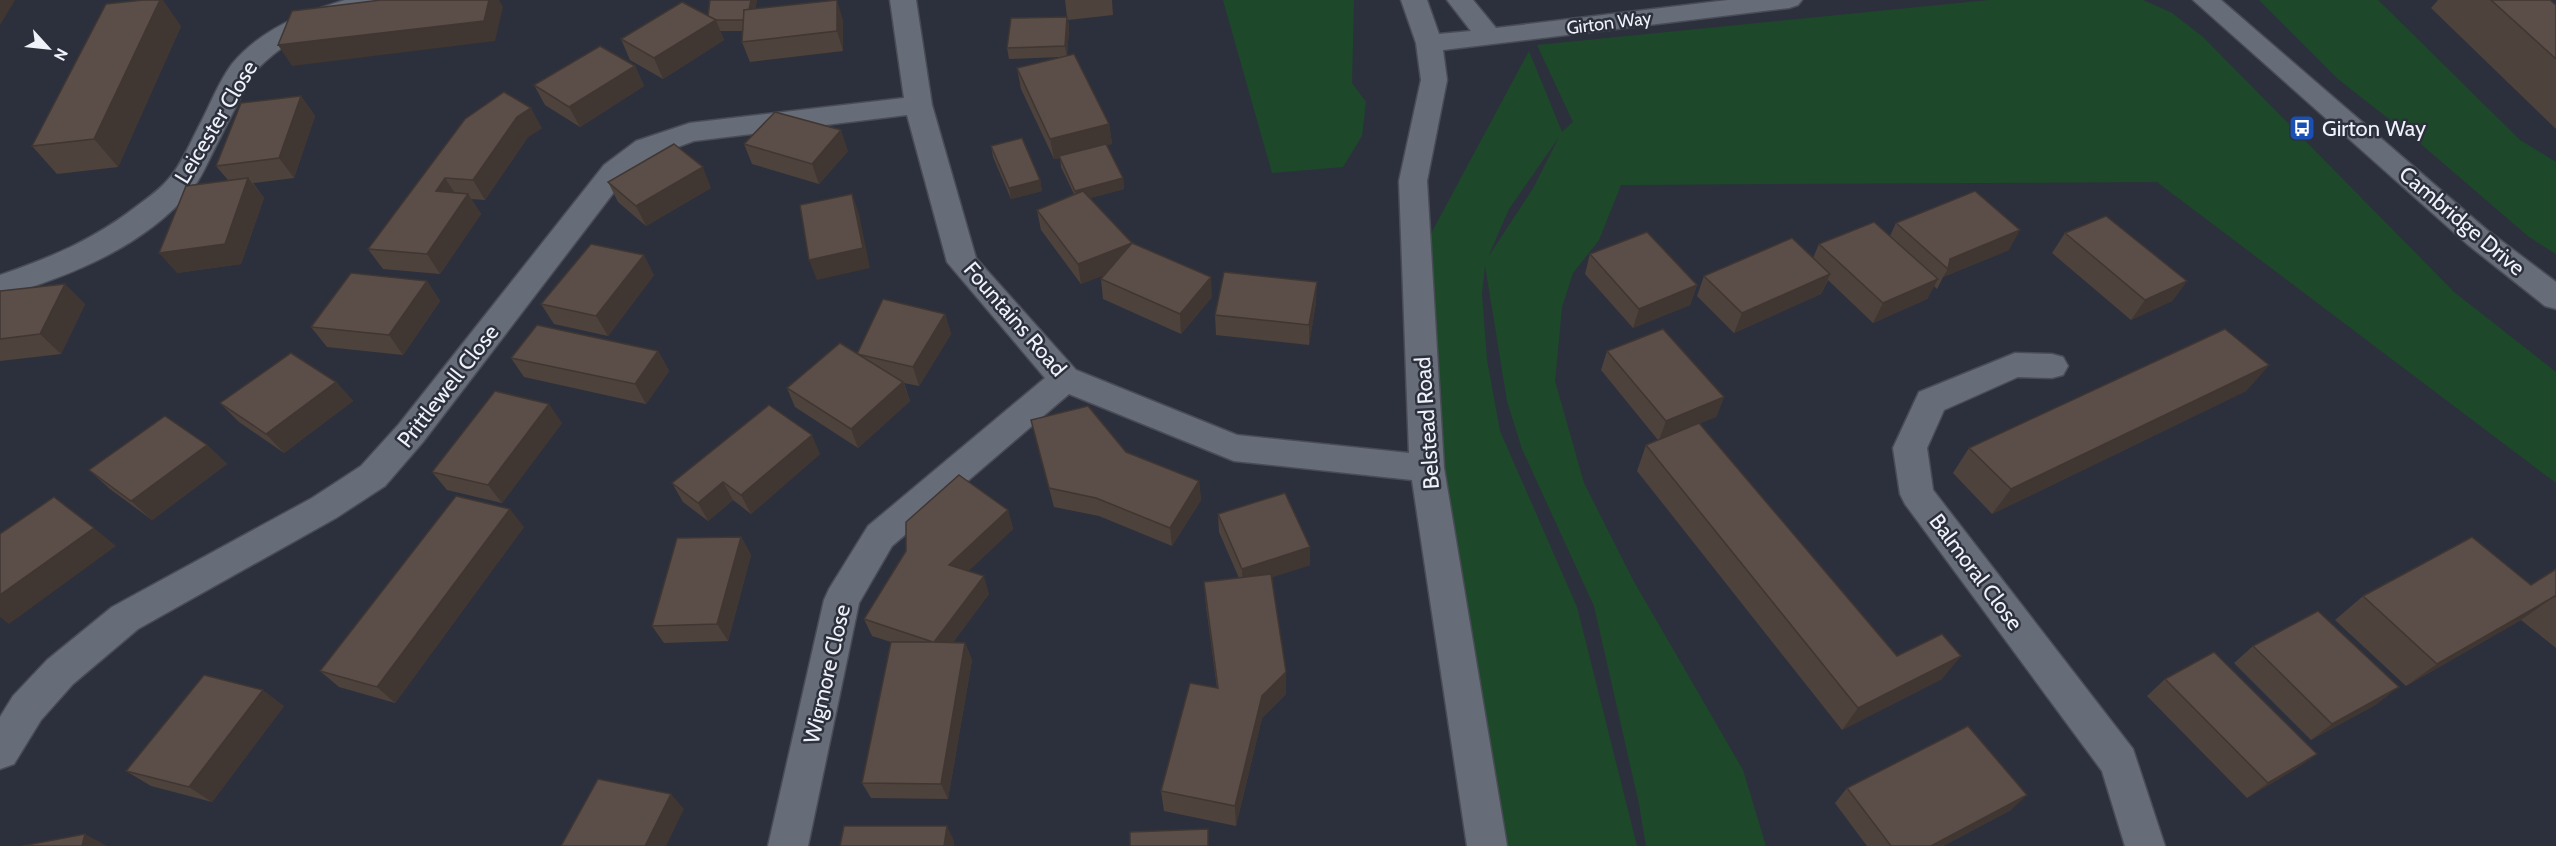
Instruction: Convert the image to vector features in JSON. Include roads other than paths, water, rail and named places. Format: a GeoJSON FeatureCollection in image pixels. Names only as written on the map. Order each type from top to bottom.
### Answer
{"type":"FeatureCollection","features":[{"type":"Feature","properties":{"kind":"street","name":"Leicester Close"},"geometry":{"type":"LineString","coordinates":[[0,286],[64,264],[121,234],[146,216],[184,180],[241,71],[250,59],[295,27],[337,9],[373,0]]}},
{"type":"Feature","properties":{"kind":"street","name":"Fountains Road"},"geometry":{"type":"LineString","coordinates":[[903,0],[918,105],[962,262],[1065,379],[1234,447],[1427,468]]}},
{"type":"Feature","properties":{"kind":"street","name":"Belstead Road"},"geometry":{"type":"LineString","coordinates":[[1414,0],[1429,43],[1434,80],[1413,181],[1427,468],[1487,846]]}},
{"type":"Feature","properties":{"kind":"street"},"geometry":{"type":"LineString","coordinates":[[1460,0],[1489,37]]}},
{"type":"Feature","properties":{"kind":"street","name":"Girton Way"},"geometry":{"type":"LineString","coordinates":[[1429,43],[1789,0]]}},
{"type":"Feature","properties":{"kind":"street","name":"Cambridge Drive"},"geometry":{"type":"LineString","coordinates":[[2206,0],[2476,237],[2556,298]]}},
{"type":"Feature","properties":{"kind":"street","name":"Prittlewell Close"},"geometry":{"type":"LineString","coordinates":[[0,751],[27,708],[60,672],[125,618],[333,503],[373,476],[411,433],[614,172],[628,159],[646,148],[690,132],[918,105]]}},
{"type":"Feature","properties":{"kind":"street","name":"Balmoral Close"},"geometry":{"type":"LineString","coordinates":[[2052,366],[2015,365],[1930,401],[1910,448],[1917,494],[2119,762],[2145,846]]}},
{"type":"Feature","properties":{"kind":"street","name":"Wigmore Close"},"geometry":{"type":"LineString","coordinates":[[788,846],[842,600],[880,536],[1065,379]]}},
{"type":"Feature","properties":{"kind":"place","name":"Girton Way"},"geometry":{"type":"Point","coordinates":[2302,128]}}]}
